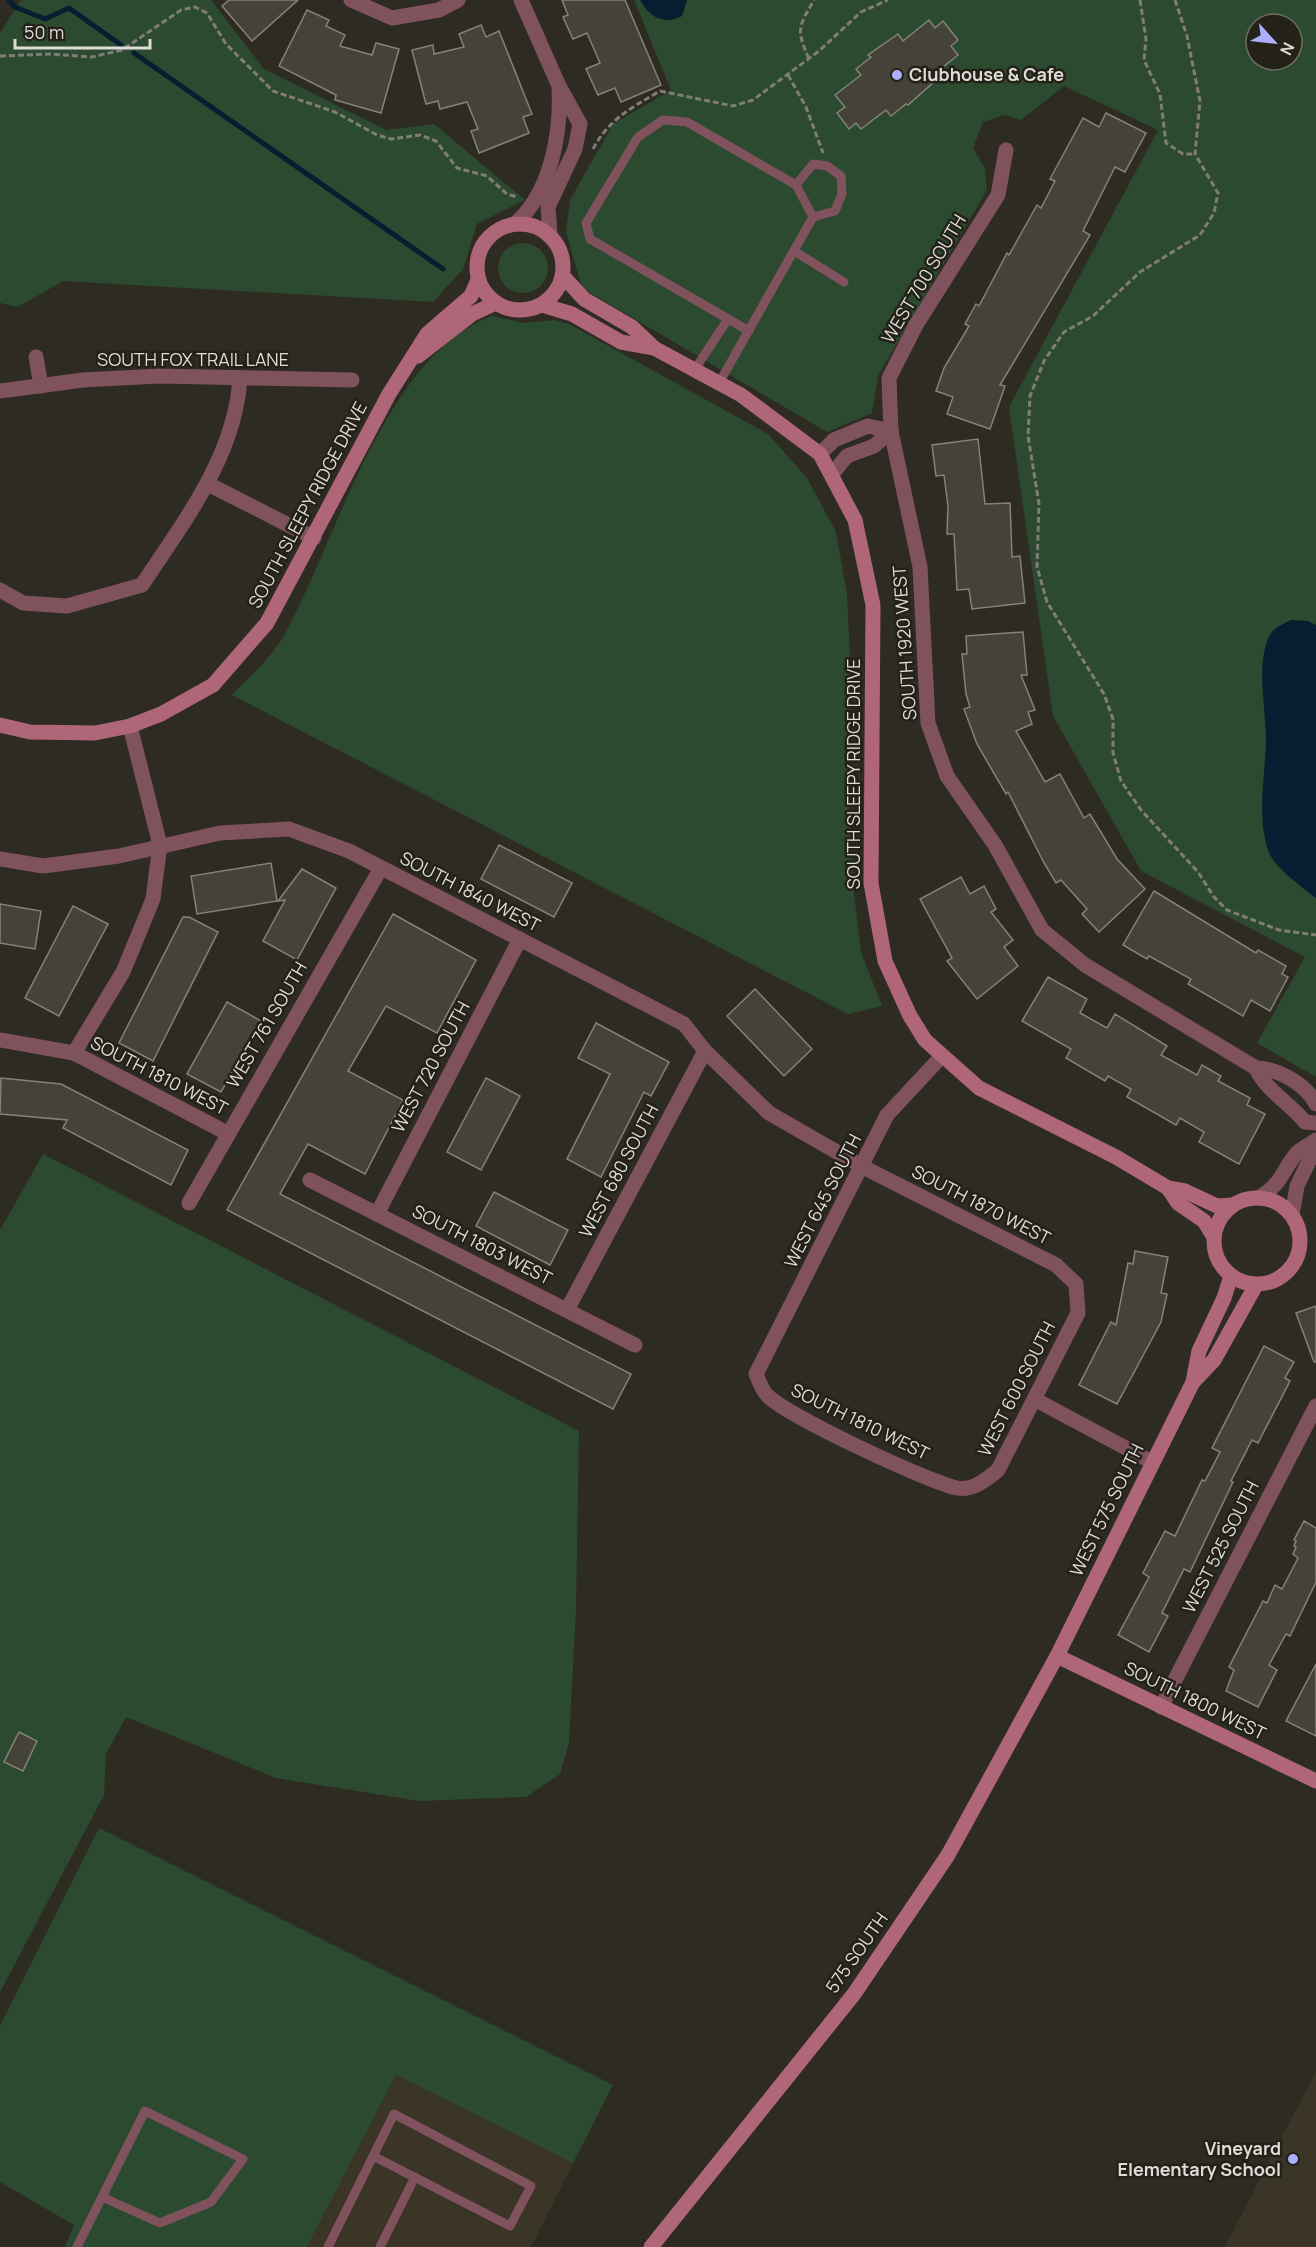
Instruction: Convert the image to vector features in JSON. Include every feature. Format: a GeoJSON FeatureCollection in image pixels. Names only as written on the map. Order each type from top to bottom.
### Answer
{"type":"FeatureCollection","features":[{"type":"Feature","properties":{"kind":"street"},"geometry":{"type":"LineString","coordinates":[[351,0],[392,18],[439,10],[458,0]]}},
{"type":"Feature","properties":{"kind":"street"},"geometry":{"type":"LineString","coordinates":[[521,0],[559,86],[580,124],[575,149],[548,207],[550,234]]}},
{"type":"Feature","properties":{"kind":"street"},"geometry":{"type":"LineString","coordinates":[[516,224],[534,203],[557,142],[559,86]]}},
{"type":"Feature","properties":{"kind":"street","name":"WEST 700 SOUTH"},"geometry":{"type":"LineString","coordinates":[[891,431],[889,378],[916,325],[998,195],[1006,150]]}},
{"type":"Feature","properties":{"kind":"street"},"geometry":{"type":"LineString","coordinates":[[526,223],[550,234],[560,246],[564,261],[563,276],[558,290],[542,305],[528,310],[513,310],[496,303],[484,291],[478,280],[476,265],[485,240],[497,230],[526,223]]}},
{"type":"Feature","properties":{"kind":"street","name":"SOUTH SLEEPY RIDGE DRIVE"},"geometry":{"type":"LineString","coordinates":[[563,276],[584,299],[632,327],[654,348],[741,395],[820,454],[855,520],[873,605],[871,883],[885,961],[910,1016],[925,1040],[941,1057],[979,1088],[1116,1157],[1168,1188],[1185,1191],[1216,1206],[1233,1205]]}},
{"type":"Feature","properties":{"kind":"street","name":"SOUTH SLEEPY RIDGE DRIVE"},"geometry":{"type":"LineString","coordinates":[[0,725],[30,732],[94,733],[130,726],[161,714],[213,685],[267,623],[389,394],[427,334],[471,296],[478,280]]}},
{"type":"Feature","properties":{"kind":"street","name":"SOUTH SLEEPY RIDGE DRIVE"},"geometry":{"type":"LineString","coordinates":[[413,359],[472,314],[496,303]]}},
{"type":"Feature","properties":{"kind":"street","name":"SOUTH SLEEPY RIDGE DRIVE"},"geometry":{"type":"LineString","coordinates":[[542,305],[572,314],[621,342],[654,348]]}},
{"type":"Feature","properties":{"kind":"street"},"geometry":{"type":"LineString","coordinates":[[36,357],[41,386]]}},
{"type":"Feature","properties":{"kind":"street","name":"SOUTH FOX TRAIL LANE"},"geometry":{"type":"LineString","coordinates":[[0,391],[148,377],[352,380]]}},
{"type":"Feature","properties":{"kind":"street"},"geometry":{"type":"LineString","coordinates":[[0,590],[23,603],[68,606],[142,585],[208,484],[229,437],[238,406],[240,378]]}},
{"type":"Feature","properties":{"kind":"street"},"geometry":{"type":"LineString","coordinates":[[820,454],[834,440],[868,426],[891,431]]}},
{"type":"Feature","properties":{"kind":"street"},"geometry":{"type":"LineString","coordinates":[[832,474],[847,456],[874,446],[891,431]]}},
{"type":"Feature","properties":{"kind":"street","name":"SOUTH 1920 WEST"},"geometry":{"type":"LineString","coordinates":[[891,431],[920,567],[928,723],[947,776],[995,845],[1042,930],[1085,965],[1256,1068],[1270,1068],[1289,1079],[1306,1092],[1316,1104]]}},
{"type":"Feature","properties":{"kind":"street"},"geometry":{"type":"LineString","coordinates":[[208,484],[314,538]]}},
{"type":"Feature","properties":{"kind":"street"},"geometry":{"type":"LineString","coordinates":[[74,1053],[123,972],[153,899],[160,845],[130,726]]}},
{"type":"Feature","properties":{"kind":"street","name":"SOUTH 1840 WEST"},"geometry":{"type":"LineString","coordinates":[[0,859],[43,866],[119,856],[220,833],[289,829],[349,851],[684,1024],[705,1051],[768,1113],[863,1167]]}},
{"type":"Feature","properties":{"kind":"street","name":"WEST 761 SOUTH"},"geometry":{"type":"LineString","coordinates":[[189,1203],[227,1133],[381,868]]}},
{"type":"Feature","properties":{"kind":"street","name":"WEST 720 SOUTH"},"geometry":{"type":"LineString","coordinates":[[376,1214],[520,939]]}},
{"type":"Feature","properties":{"kind":"street","name":"SOUTH 1810 WEST"},"geometry":{"type":"LineString","coordinates":[[0,1040],[74,1053],[227,1133]]}},
{"type":"Feature","properties":{"kind":"street","name":"WEST 680 SOUTH"},"geometry":{"type":"LineString","coordinates":[[567,1310],[705,1051]]}},
{"type":"Feature","properties":{"kind":"street","name":"WEST 645 SOUTH"},"geometry":{"type":"LineString","coordinates":[[756,1374],[863,1167],[887,1115],[941,1057]]}},
{"type":"Feature","properties":{"kind":"street","name":"SOUTH 1920 WEST"},"geometry":{"type":"LineString","coordinates":[[1256,1068],[1262,1081],[1284,1098],[1305,1122],[1316,1123]]}},
{"type":"Feature","properties":{"kind":"street"},"geometry":{"type":"LineString","coordinates":[[1258,1198],[1272,1200],[1292,1215],[1298,1228],[1300,1244],[1298,1255],[1291,1268],[1280,1278],[1256,1285],[1241,1282],[1220,1265],[1215,1251],[1214,1237],[1222,1215],[1233,1205],[1258,1198],[1272,1189],[1283,1177],[1297,1152],[1314,1142]]}},
{"type":"Feature","properties":{"kind":"street"},"geometry":{"type":"LineString","coordinates":[[1292,1215],[1298,1186],[1310,1159],[1314,1142]]}},
{"type":"Feature","properties":{"kind":"street","name":"SOUTH 1870 WEST"},"geometry":{"type":"LineString","coordinates":[[863,1167],[1056,1265],[1076,1284]]}},
{"type":"Feature","properties":{"kind":"street","name":"SOUTH 1803 WEST"},"geometry":{"type":"LineString","coordinates":[[310,1180],[635,1345]]}},
{"type":"Feature","properties":{"kind":"street","name":"SOUTH SLEEPY RIDGE DRIVE"},"geometry":{"type":"LineString","coordinates":[[1168,1188],[1178,1203],[1204,1221],[1214,1237]]}},
{"type":"Feature","properties":{"kind":"street","name":"WEST 575 SOUTH"},"geometry":{"type":"LineString","coordinates":[[1057,1656],[1193,1382],[1199,1351],[1224,1298],[1231,1276]]}},
{"type":"Feature","properties":{"kind":"street","name":"WEST 600 SOUTH"},"geometry":{"type":"LineString","coordinates":[[959,1489],[980,1484],[998,1470],[1036,1400],[1078,1313],[1076,1284]]}},
{"type":"Feature","properties":{"kind":"street","name":"WEST 575 SOUTH"},"geometry":{"type":"LineString","coordinates":[[1193,1382],[1214,1360],[1256,1285]]}},
{"type":"Feature","properties":{"kind":"street","name":"SOUTH 1810 WEST"},"geometry":{"type":"LineString","coordinates":[[756,1374],[766,1394],[783,1408],[901,1466],[959,1489]]}},
{"type":"Feature","properties":{"kind":"street"},"geometry":{"type":"LineString","coordinates":[[1036,1400],[1152,1462]]}},
{"type":"Feature","properties":{"kind":"street","name":"WEST 525 SOUTH"},"geometry":{"type":"LineString","coordinates":[[1161,1707],[1316,1406]]}},
{"type":"Feature","properties":{"kind":"street","name":"SOUTH 1800 WEST"},"geometry":{"type":"LineString","coordinates":[[1057,1656],[1316,1781]]}},
{"type":"Feature","properties":{"kind":"street","name":"575 SOUTH"},"geometry":{"type":"LineString","coordinates":[[651,2247],[854,1994],[948,1856],[1057,1656]]}},
{"type":"Feature","properties":{"kind":"lane"},"geometry":{"type":"LineString","coordinates":[[749,331],[590,239],[586,223],[638,137],[663,120],[687,122],[796,185],[813,217]]}},
{"type":"Feature","properties":{"kind":"lane"},"geometry":{"type":"LineString","coordinates":[[719,383],[813,217],[835,211],[842,194],[841,176],[827,166],[813,164],[796,185]]}},
{"type":"Feature","properties":{"kind":"lane"},"geometry":{"type":"LineString","coordinates":[[794,251],[844,282]]}},
{"type":"Feature","properties":{"kind":"lane"},"geometry":{"type":"LineString","coordinates":[[695,369],[728,319]]}},
{"type":"Feature","properties":{"kind":"lane"},"geometry":{"type":"LineString","coordinates":[[77,2247],[102,2197],[145,2111],[243,2159],[211,2202],[160,2223],[102,2197]]}},
{"type":"Feature","properties":{"kind":"lane"},"geometry":{"type":"LineString","coordinates":[[328,2247],[373,2156],[394,2114],[531,2186],[510,2226],[373,2156]]}},
{"type":"Feature","properties":{"kind":"lane"},"geometry":{"type":"LineString","coordinates":[[380,2247],[415,2177]]}},
{"type":"Feature","properties":{"kind":"path"},"geometry":{"type":"LineString","coordinates":[[808,59],[798,34],[814,0]]}},
{"type":"Feature","properties":{"kind":"path"},"geometry":{"type":"LineString","coordinates":[[587,158],[604,129],[628,109],[660,91],[733,106],[753,99],[808,59],[861,12],[888,0]]}},
{"type":"Feature","properties":{"kind":"path"},"geometry":{"type":"LineString","coordinates":[[1140,0],[1146,39],[1144,60],[1160,94],[1166,143],[1183,154],[1195,154]]}},
{"type":"Feature","properties":{"kind":"path"},"geometry":{"type":"LineString","coordinates":[[1175,0],[1187,36],[1200,101],[1195,154],[1218,193],[1214,213],[1200,235],[1140,273],[1094,315],[1064,333],[1044,361],[1030,396],[1028,436],[1039,504],[1037,567],[1047,603],[1104,694],[1113,719],[1113,753],[1121,781],[1141,810],[1198,872],[1214,897],[1227,910],[1279,930],[1316,935]]}},
{"type":"Feature","properties":{"kind":"path"},"geometry":{"type":"LineString","coordinates":[[0,56],[50,54],[92,57],[122,50],[181,10],[195,7],[207,13],[226,44],[273,91],[335,112],[377,135],[391,139],[420,135],[436,141],[457,168],[487,176],[507,194],[534,203]]}},
{"type":"Feature","properties":{"kind":"path"},"geometry":{"type":"LineString","coordinates":[[788,75],[806,107],[827,166]]}},
{"type":"Feature","properties":{"kind":"shaded area","name":"Vineyard Elementary School"},"geometry":{"type":"Polygon","coordinates":[[[1316,2071],[1316,2247],[1225,2247],[1316,2071]]]}},
{"type":"Feature","properties":{"kind":"shaded area"},"geometry":{"type":"Polygon","coordinates":[[[396,2075],[573,2163],[531,2247],[307,2247],[396,2075]]]}},
{"type":"Feature","properties":{"kind":"green space"},"geometry":{"type":"Polygon","coordinates":[[[21,0],[211,0],[264,69],[386,130],[434,124],[525,200],[477,224],[463,269],[433,302],[63,281],[18,307],[0,303],[0,33],[21,0]]]}},
{"type":"Feature","properties":{"kind":"green space"},"geometry":{"type":"Polygon","coordinates":[[[634,0],[1316,0],[1316,1077],[1257,1043],[1305,957],[1141,871],[1053,716],[1009,407],[1158,130],[1064,86],[1021,120],[1005,115],[983,122],[973,148],[985,169],[987,190],[878,376],[872,413],[827,432],[582,288],[566,232],[570,200],[613,124],[671,90],[634,0]]]}},
{"type":"Feature","properties":{"kind":"green space"},"geometry":{"type":"Polygon","coordinates":[[[523,243],[537,247],[544,254],[548,268],[544,282],[537,289],[523,293],[509,289],[502,282],[498,268],[502,254],[509,247],[523,243]]]}},
{"type":"Feature","properties":{"kind":"green space"},"geometry":{"type":"Polygon","coordinates":[[[492,316],[524,323],[554,320],[569,324],[768,434],[807,478],[836,532],[847,594],[851,681],[848,795],[854,894],[861,952],[882,1006],[848,1014],[232,695],[266,660],[283,637],[303,598],[366,457],[392,411],[421,370],[454,337],[492,316]]]}},
{"type":"Feature","properties":{"kind":"green space"},"geometry":{"type":"Polygon","coordinates":[[[43,1154],[579,1431],[576,1608],[569,1743],[560,1774],[526,1797],[419,1801],[276,1778],[126,1717],[106,1754],[104,1795],[0,1992],[0,1230],[43,1154]]]}},
{"type":"Feature","properties":{"kind":"green space"},"geometry":{"type":"Polygon","coordinates":[[[99,1828],[613,2085],[573,2163],[396,2075],[307,2247],[65,2247],[74,2225],[0,2182],[0,2026],[99,1828]]]}},
{"type":"Feature","properties":{"kind":"water"},"geometry":{"type":"Polygon","coordinates":[[[640,0],[687,0],[682,16],[663,20],[648,11],[640,0]]]}},
{"type":"Feature","properties":{"kind":"water"},"geometry":{"type":"Polygon","coordinates":[[[1291,620],[1308,621],[1316,625],[1316,898],[1276,863],[1268,850],[1264,836],[1262,793],[1266,736],[1262,666],[1268,639],[1273,631],[1291,620]]]}},
{"type":"Feature","properties":{"kind":"building"},"geometry":{"type":"Polygon","coordinates":[[[229,0],[298,0],[252,41],[222,6],[229,0]]]}},
{"type":"Feature","properties":{"kind":"building"},"geometry":{"type":"Polygon","coordinates":[[[562,0],[625,0],[661,85],[621,102],[615,88],[598,95],[586,69],[600,63],[587,33],[573,39],[563,17],[568,15],[562,0]]]}},
{"type":"Feature","properties":{"kind":"building"},"geometry":{"type":"Polygon","coordinates":[[[307,10],[329,20],[326,26],[345,35],[340,46],[372,55],[376,43],[399,49],[381,113],[335,100],[336,95],[279,66],[307,10]]]}},
{"type":"Feature","properties":{"kind":"building","name":"Clubhouse & Cafe"},"geometry":{"type":"Polygon","coordinates":[[[929,20],[935,28],[943,21],[958,40],[951,46],[958,55],[933,75],[936,80],[908,105],[906,104],[891,116],[886,110],[861,129],[856,123],[849,129],[837,113],[845,107],[835,95],[861,75],[856,69],[871,57],[868,55],[898,34],[903,41],[929,20]]]}},
{"type":"Feature","properties":{"kind":"building"},"geometry":{"type":"Polygon","coordinates":[[[481,25],[486,37],[499,31],[532,114],[523,117],[529,133],[479,153],[471,131],[478,129],[467,102],[440,109],[438,101],[426,104],[412,50],[433,45],[434,54],[464,47],[459,34],[481,25]]]}},
{"type":"Feature","properties":{"kind":"building"},"geometry":{"type":"Polygon","coordinates":[[[1106,113],[1146,133],[1125,172],[1115,167],[1083,231],[1090,235],[1000,385],[1005,386],[990,429],[947,414],[953,397],[936,391],[944,368],[969,326],[965,324],[976,304],[979,306],[1007,253],[1009,255],[1037,205],[1041,208],[1055,181],[1050,179],[1083,118],[1099,127],[1106,113]]]}},
{"type":"Feature","properties":{"kind":"building"},"geometry":{"type":"Polygon","coordinates":[[[978,439],[985,504],[1010,503],[1012,557],[1020,556],[1025,603],[972,609],[969,589],[957,590],[954,534],[947,534],[948,506],[944,475],[936,476],[932,445],[978,439]]]}},
{"type":"Feature","properties":{"kind":"building"},"geometry":{"type":"Polygon","coordinates":[[[1023,632],[1027,675],[1021,675],[1035,710],[1028,712],[1032,724],[1016,731],[1045,782],[1060,774],[1084,818],[1090,814],[1117,859],[1145,889],[1099,932],[1082,914],[1087,909],[1061,880],[1056,883],[1008,792],[1006,794],[977,744],[964,709],[970,707],[966,694],[962,654],[967,654],[966,636],[1023,632]]]}},
{"type":"Feature","properties":{"kind":"building"},"geometry":{"type":"Polygon","coordinates":[[[499,845],[572,883],[554,917],[481,879],[499,845]]]}},
{"type":"Feature","properties":{"kind":"building"},"geometry":{"type":"Polygon","coordinates":[[[271,863],[277,901],[197,914],[191,876],[271,863]]]}},
{"type":"Feature","properties":{"kind":"building"},"geometry":{"type":"Polygon","coordinates":[[[302,869],[336,888],[297,960],[263,941],[285,900],[278,901],[302,869]]]}},
{"type":"Feature","properties":{"kind":"building"},"geometry":{"type":"Polygon","coordinates":[[[961,877],[970,894],[984,886],[996,909],[991,912],[1013,940],[1004,947],[1018,966],[977,999],[947,961],[952,958],[920,899],[961,877]]]}},
{"type":"Feature","properties":{"kind":"building"},"geometry":{"type":"Polygon","coordinates":[[[1154,891],[1256,953],[1258,950],[1286,966],[1282,974],[1288,977],[1270,1011],[1251,1000],[1243,1016],[1188,984],[1191,979],[1123,945],[1154,891]]]}},
{"type":"Feature","properties":{"kind":"building"},"geometry":{"type":"Polygon","coordinates":[[[0,904],[41,911],[35,949],[0,943],[0,904]]]}},
{"type":"Feature","properties":{"kind":"building"},"geometry":{"type":"Polygon","coordinates":[[[73,906],[108,924],[59,1016],[25,998],[73,906]]]}},
{"type":"Feature","properties":{"kind":"building"},"geometry":{"type":"Polygon","coordinates":[[[393,914],[476,960],[437,1033],[386,1006],[348,1071],[403,1100],[365,1174],[308,1144],[280,1194],[631,1374],[613,1409],[227,1210],[393,914]]]}},
{"type":"Feature","properties":{"kind":"building"},"geometry":{"type":"Polygon","coordinates":[[[183,917],[189,917],[218,932],[153,1061],[119,1043],[183,917]]]}},
{"type":"Feature","properties":{"kind":"building"},"geometry":{"type":"Polygon","coordinates":[[[1048,977],[1087,999],[1080,1013],[1107,1028],[1115,1014],[1167,1046],[1161,1055],[1197,1075],[1202,1065],[1221,1076],[1218,1081],[1250,1098],[1247,1105],[1265,1114],[1239,1164],[1199,1142],[1204,1132],[1180,1118],[1176,1125],[1127,1097],[1131,1089],[1108,1076],[1105,1081],[1066,1058],[1071,1049],[1022,1021],[1048,977]]]}},
{"type":"Feature","properties":{"kind":"building"},"geometry":{"type":"Polygon","coordinates":[[[755,989],[812,1049],[784,1076],[727,1016],[755,989]]]}},
{"type":"Feature","properties":{"kind":"building"},"geometry":{"type":"Polygon","coordinates":[[[227,1002],[261,1021],[221,1092],[187,1074],[227,1002]]]}},
{"type":"Feature","properties":{"kind":"building"},"geometry":{"type":"Polygon","coordinates":[[[596,1023],[669,1062],[651,1096],[644,1092],[601,1177],[567,1159],[610,1074],[578,1058],[596,1023]]]}},
{"type":"Feature","properties":{"kind":"building"},"geometry":{"type":"Polygon","coordinates":[[[1,1078],[61,1084],[188,1150],[171,1185],[63,1128],[67,1120],[0,1114],[1,1078]]]}},
{"type":"Feature","properties":{"kind":"building"},"geometry":{"type":"Polygon","coordinates":[[[486,1078],[520,1096],[481,1170],[447,1152],[486,1078]]]}},
{"type":"Feature","properties":{"kind":"building"},"geometry":{"type":"Polygon","coordinates":[[[494,1192],[568,1230],[550,1265],[476,1226],[494,1192]]]}},
{"type":"Feature","properties":{"kind":"building"},"geometry":{"type":"Polygon","coordinates":[[[1135,1251],[1168,1257],[1161,1293],[1167,1294],[1161,1322],[1117,1404],[1079,1385],[1111,1322],[1116,1325],[1128,1263],[1133,1264],[1135,1251]]]}},
{"type":"Feature","properties":{"kind":"building"},"geometry":{"type":"Polygon","coordinates":[[[1316,1306],[1316,1362],[1314,1362],[1296,1313],[1316,1306]]]}},
{"type":"Feature","properties":{"kind":"building"},"geometry":{"type":"Polygon","coordinates":[[[1264,1346],[1294,1362],[1285,1378],[1290,1381],[1258,1443],[1252,1440],[1190,1572],[1184,1569],[1162,1613],[1168,1616],[1149,1652],[1118,1635],[1149,1577],[1143,1573],[1165,1531],[1175,1536],[1202,1480],[1205,1481],[1220,1452],[1212,1448],[1264,1346]]]}},
{"type":"Feature","properties":{"kind":"building"},"geometry":{"type":"Polygon","coordinates":[[[1304,1521],[1316,1528],[1316,1582],[1290,1636],[1286,1634],[1269,1665],[1277,1670],[1258,1707],[1226,1691],[1234,1670],[1229,1667],[1263,1601],[1267,1603],[1275,1585],[1282,1589],[1298,1558],[1293,1554],[1296,1547],[1294,1540],[1304,1521]]]}},
{"type":"Feature","properties":{"kind":"building"},"geometry":{"type":"Polygon","coordinates":[[[1316,1664],[1316,1736],[1286,1721],[1316,1664]]]}},
{"type":"Feature","properties":{"kind":"building"},"geometry":{"type":"Polygon","coordinates":[[[19,1732],[37,1741],[23,1771],[4,1762],[19,1732]]]}},
{"type":"Feature","properties":{"kind":"waterway"},"geometry":{"type":"LineString","coordinates":[[9,0],[15,7],[45,19],[69,8],[121,45]]}},
{"type":"Feature","properties":{"kind":"waterway"},"geometry":{"type":"LineString","coordinates":[[134,53],[443,269]]}},
{"type":"Feature","properties":{"kind":"place","name":"Clubhouse & Cafe"},"geometry":{"type":"Point","coordinates":[897,75]}},
{"type":"Feature","properties":{"kind":"place","name":"Vineyard Elementary School"},"geometry":{"type":"Point","coordinates":[1293,2159]}}]}
